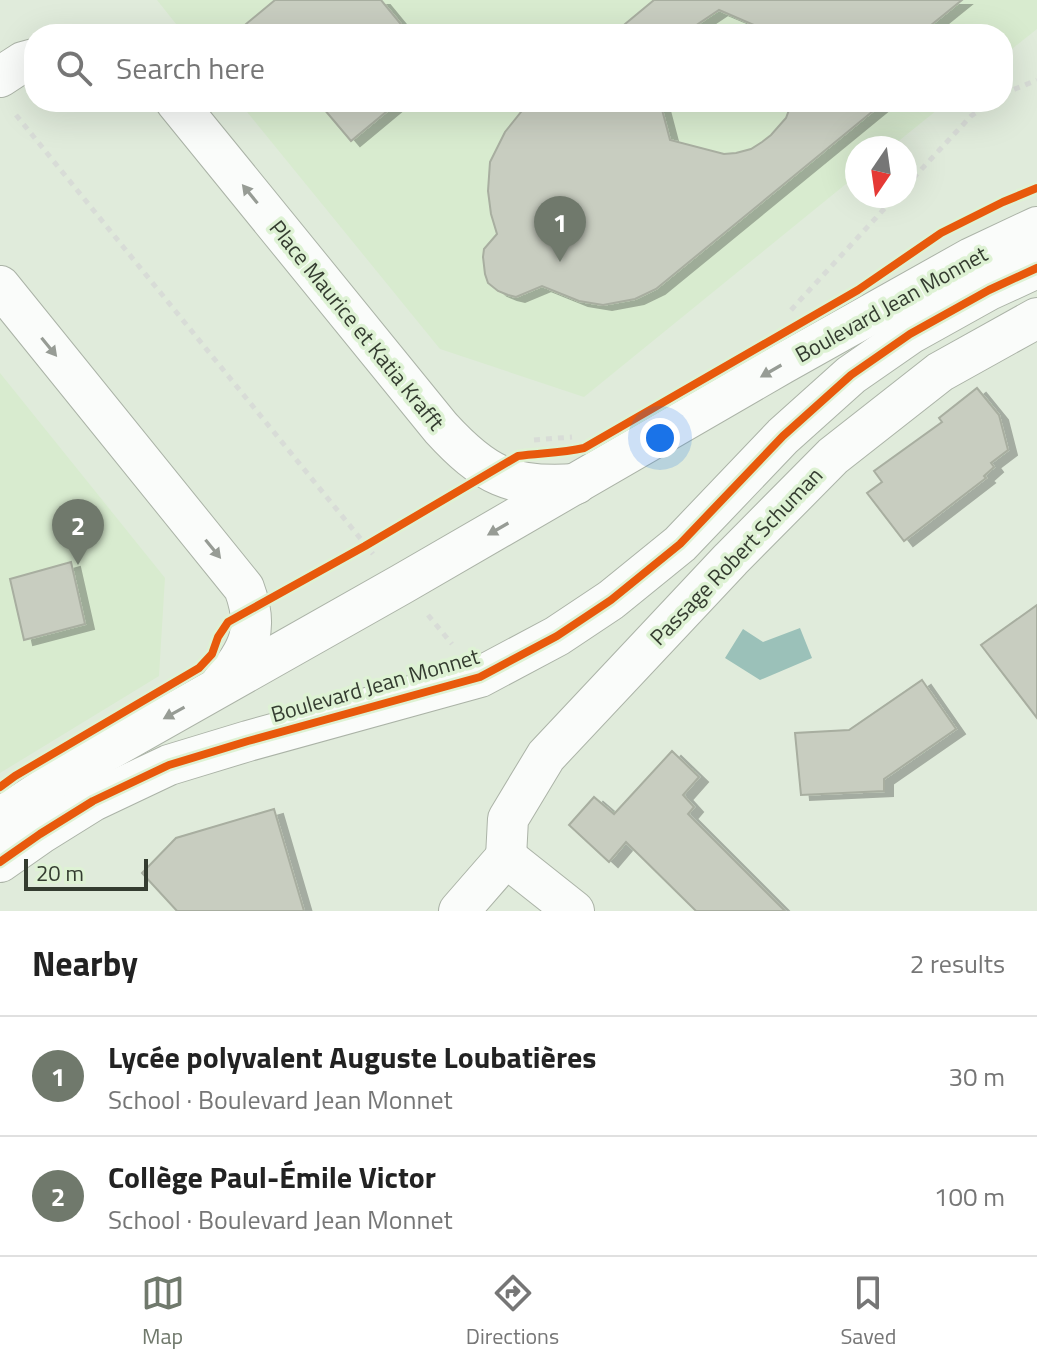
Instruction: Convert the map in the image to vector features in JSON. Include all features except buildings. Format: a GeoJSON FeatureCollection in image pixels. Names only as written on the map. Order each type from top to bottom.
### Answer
{"type":"FeatureCollection","features":[{"type":"Feature","properties":{"kind":"street"},"geometry":{"type":"LineString","coordinates":[[4,92],[24,62]]}},
{"type":"Feature","properties":{"kind":"street","name":"Place Maurice et Katia Krafft"},"geometry":{"type":"LineString","coordinates":[[184,112],[464,453],[491,472],[518,482],[546,486],[576,484]]}},
{"type":"Feature","properties":{"kind":"street","name":"Boulevard Jean Monnet"},"geometry":{"type":"LineString","coordinates":[[0,818],[73,770],[782,364],[971,258],[1037,227]]}},
{"type":"Feature","properties":{"kind":"street","name":"Boulevard Jean Monnet"},"geometry":{"type":"LineString","coordinates":[[0,862],[93,801],[169,765],[480,677],[557,636],[611,600],[680,544],[783,436],[851,375],[910,334],[989,290],[1037,268]]}},
{"type":"Feature","properties":{"kind":"street"},"geometry":{"type":"LineString","coordinates":[[0,286],[244,588],[252,609],[251,636],[236,665],[215,690]]}},
{"type":"Feature","properties":{"kind":"street","name":"Passage Robert Schuman"},"geometry":{"type":"LineString","coordinates":[[506,857],[508,819],[546,756],[812,476],[940,372],[1037,318]]}},
{"type":"Feature","properties":{"kind":"street"},"geometry":{"type":"LineString","coordinates":[[459,911],[506,857],[574,911]]}},
{"type":"Feature","properties":{"kind":"path"},"geometry":{"type":"LineString","coordinates":[[1013,90],[1037,80]]}},
{"type":"Feature","properties":{"kind":"path"},"geometry":{"type":"LineString","coordinates":[[4,92],[365,546],[402,584],[480,677]]}},
{"type":"Feature","properties":{"kind":"path"},"geometry":{"type":"LineString","coordinates":[[917,174],[977,112]]}},
{"type":"Feature","properties":{"kind":"path"},"geometry":{"type":"LineString","coordinates":[[786,316],[885,208]]}},
{"type":"Feature","properties":{"kind":"path"},"geometry":{"type":"LineString","coordinates":[[530,440],[573,437]]}},
{"type":"Feature","properties":{"kind":"path"},"geometry":{"type":"LineString","coordinates":[[352,553],[378,539]]}},
{"type":"Feature","properties":{"kind":"shaded area"},"geometry":{"type":"Polygon","coordinates":[[[157,0],[1037,0],[1037,29],[1013,48],[1013,24],[176,24],[157,0]]]}},
{"type":"Feature","properties":{"kind":"shaded area"},"geometry":{"type":"Polygon","coordinates":[[[247,112],[935,112],[905,136],[845,136],[845,185],[584,397],[440,349],[247,112]]]}},
{"type":"Feature","properties":{"kind":"shaded area"},"geometry":{"type":"Polygon","coordinates":[[[0,373],[165,578],[159,676],[0,773],[0,373]]]}},
{"type":"Feature","properties":{"kind":"water"},"geometry":{"type":"Polygon","coordinates":[[[800,628],[812,658],[760,680],[725,658],[743,629],[763,642],[800,628]]]}},
{"type":"Feature","properties":{"kind":"cycle path"},"geometry":{"type":"LineString","coordinates":[[0,787],[199,668],[212,654],[228,622],[518,456],[584,448],[858,290],[941,233],[1037,188]]}},
{"type":"Feature","properties":{"kind":"cycle path"},"geometry":{"type":"LineString","coordinates":[[0,862],[93,801],[169,765],[480,677],[557,636],[611,600],[680,544],[783,436],[851,375],[910,334],[989,290],[1037,268]]}},
{"type":"Feature","properties":{"kind":"place","name":"Lycée polyvalent Auguste Loubatières"},"geometry":{"type":"Point","coordinates":[560,262]}},
{"type":"Feature","properties":{"kind":"place","name":"Collège Paul-Émile Victor"},"geometry":{"type":"Point","coordinates":[78,565]}}]}
